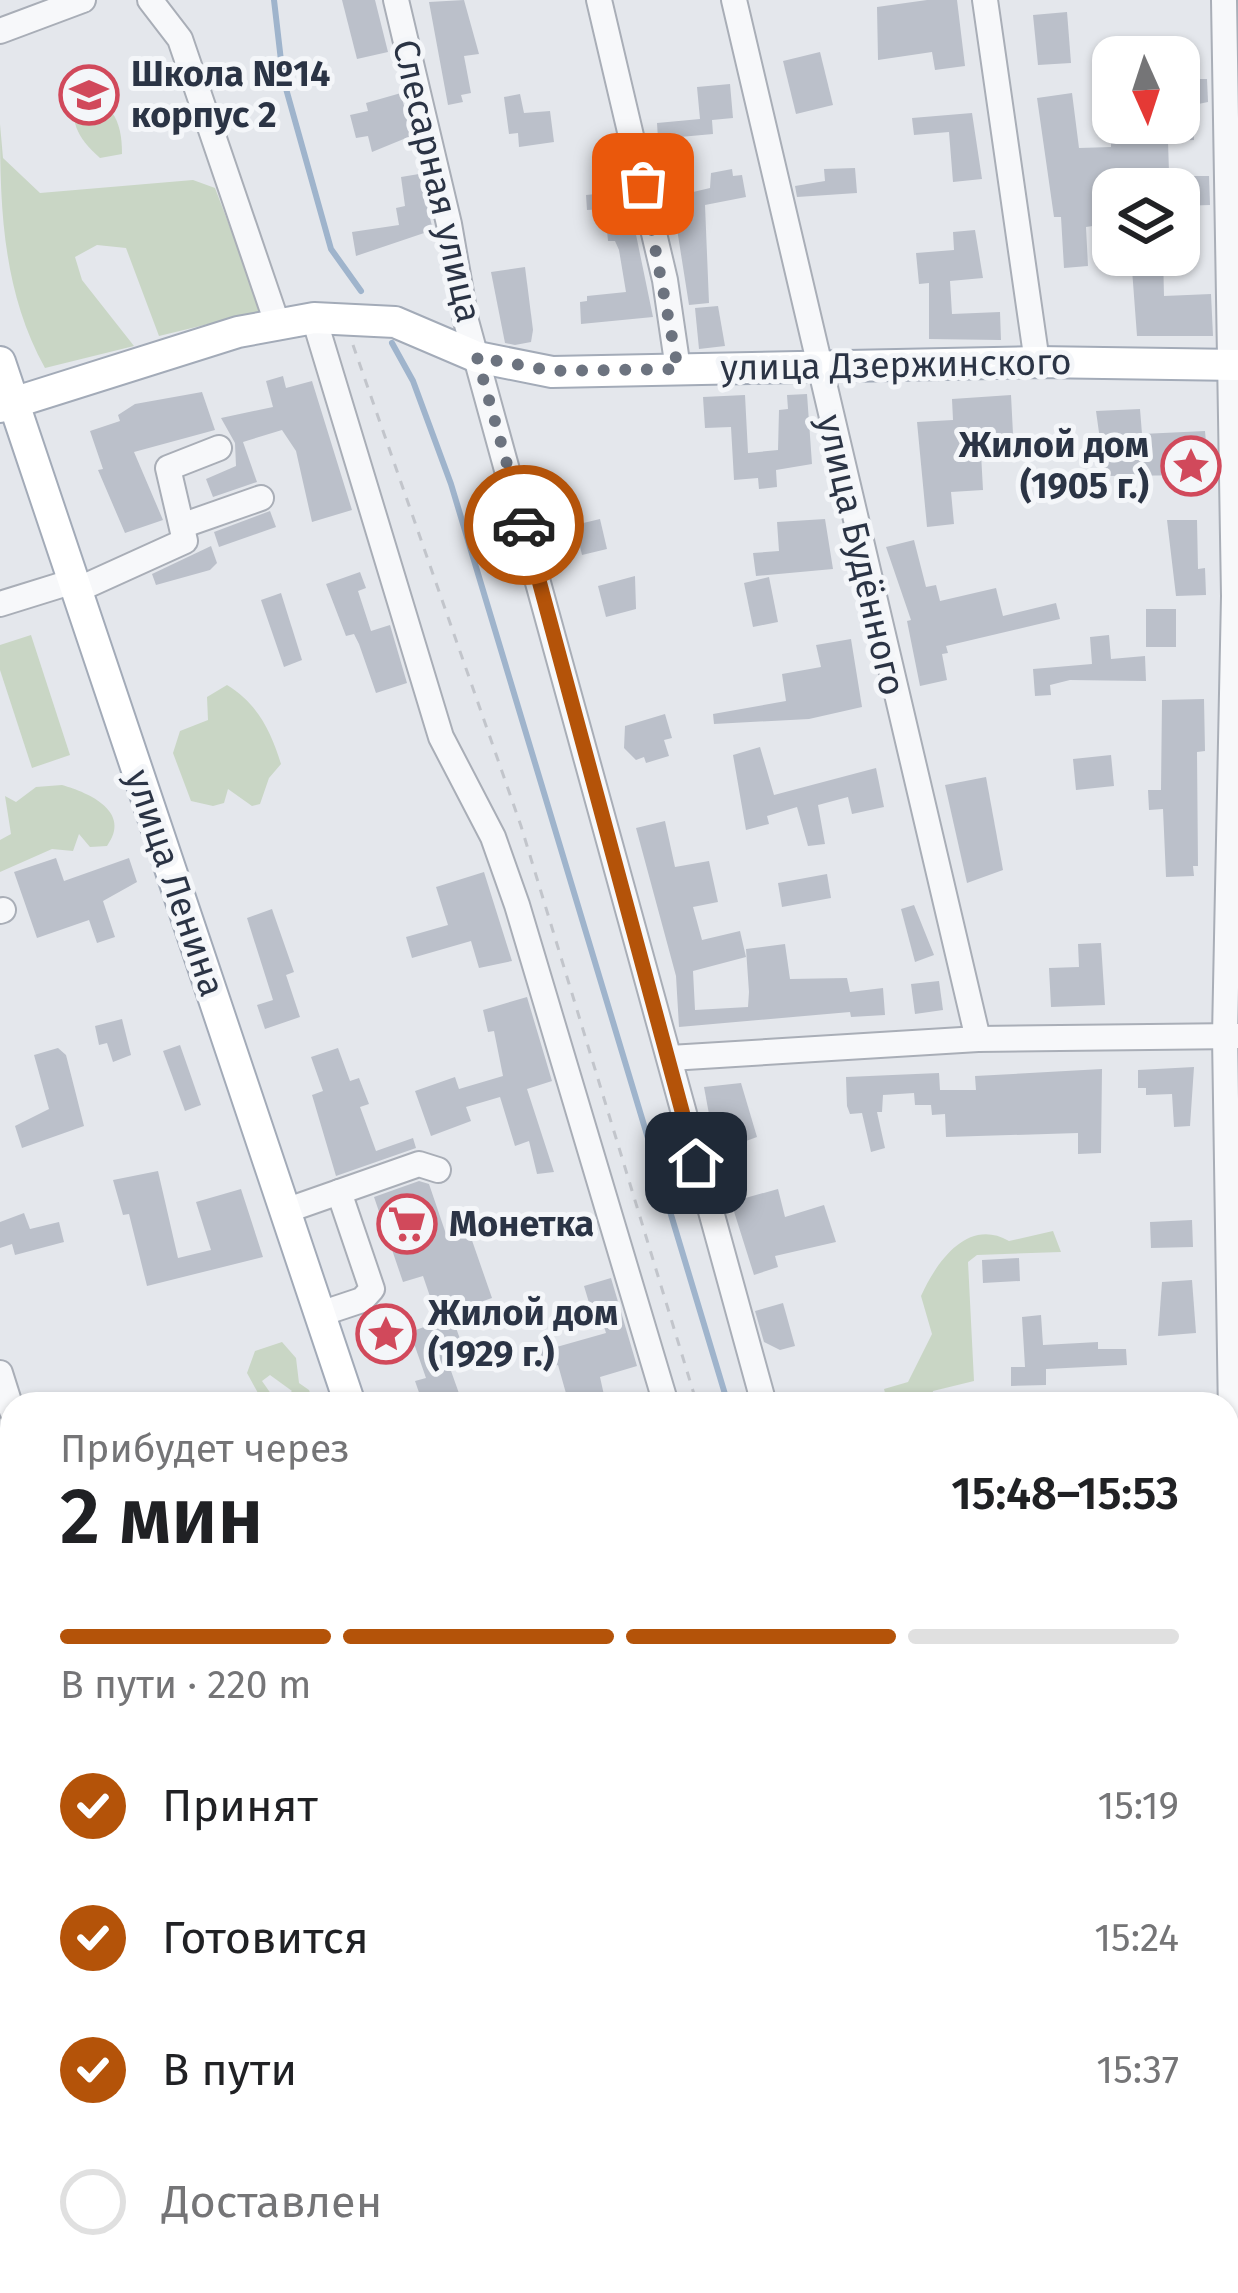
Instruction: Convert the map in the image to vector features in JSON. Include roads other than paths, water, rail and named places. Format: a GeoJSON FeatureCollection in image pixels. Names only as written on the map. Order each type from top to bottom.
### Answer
{"type":"FeatureCollection","features":[{"type":"Feature","properties":{"kind":"main road","name":"улица Дзержинского"},"geometry":{"type":"LineString","coordinates":[[7,404],[277,323],[314,318],[395,322],[477,357],[552,371],[1036,362],[1235,364]]}},
{"type":"Feature","properties":{"kind":"main road","name":"улица Ленина"},"geometry":{"type":"LineString","coordinates":[[0,362],[7,404],[75,586],[346,1392]]}},
{"type":"Feature","properties":{"kind":"street"},"geometry":{"type":"LineString","coordinates":[[0,31],[83,0]]}},
{"type":"Feature","properties":{"kind":"street"},"geometry":{"type":"LineString","coordinates":[[150,0],[180,39],[277,323]]}},
{"type":"Feature","properties":{"kind":"street","name":"Слесарная улица"},"geometry":{"type":"LineString","coordinates":[[395,0],[477,357],[761,1392]]}},
{"type":"Feature","properties":{"kind":"street"},"geometry":{"type":"LineString","coordinates":[[599,0],[665,280],[678,369]]}},
{"type":"Feature","properties":{"kind":"street","name":"улица Будённого"},"geometry":{"type":"LineString","coordinates":[[734,0],[816,366],[978,1039]]}},
{"type":"Feature","properties":{"kind":"street"},"geometry":{"type":"LineString","coordinates":[[985,0],[1036,362]]}},
{"type":"Feature","properties":{"kind":"street"},"geometry":{"type":"LineString","coordinates":[[1224,0],[1235,364],[1232,1392]]}},
{"type":"Feature","properties":{"kind":"street"},"geometry":{"type":"LineString","coordinates":[[314,318],[442,737],[494,837],[518,904],[662,1392]]}},
{"type":"Feature","properties":{"kind":"street"},"geometry":{"type":"LineString","coordinates":[[0,604],[75,586],[178,546],[187,535],[168,468],[219,448]]}},
{"type":"Feature","properties":{"kind":"street"},"geometry":{"type":"LineString","coordinates":[[184,525],[261,498]]}},
{"type":"Feature","properties":{"kind":"street"},"geometry":{"type":"LineString","coordinates":[[670,1058],[978,1039],[1232,1036]]}},
{"type":"Feature","properties":{"kind":"street"},"geometry":{"type":"LineString","coordinates":[[285,1211],[418,1164],[438,1171]]}},
{"type":"Feature","properties":{"kind":"street"},"geometry":{"type":"LineString","coordinates":[[320,1314],[362,1300],[371,1289],[339,1192]]}},
{"type":"Feature","properties":{"kind":"waterway"},"geometry":{"type":"LineString","coordinates":[[274,0],[283,78],[331,249],[361,291]]}},
{"type":"Feature","properties":{"kind":"waterway"},"geometry":{"type":"LineString","coordinates":[[392,343],[413,381],[451,484],[724,1392]]}},
{"type":"Feature","properties":{"kind":"place","name":"Школа №14 корпус 2"},"geometry":{"type":"Point","coordinates":[89,95]}},
{"type":"Feature","properties":{"kind":"place","name":"Жилой дом (1905 г.)"},"geometry":{"type":"Point","coordinates":[1191,466]}},
{"type":"Feature","properties":{"kind":"place","name":"Монетка"},"geometry":{"type":"Point","coordinates":[407,1224]}},
{"type":"Feature","properties":{"kind":"place","name":"Жилой дом (1929 г.)"},"geometry":{"type":"Point","coordinates":[386,1334]}}]}
